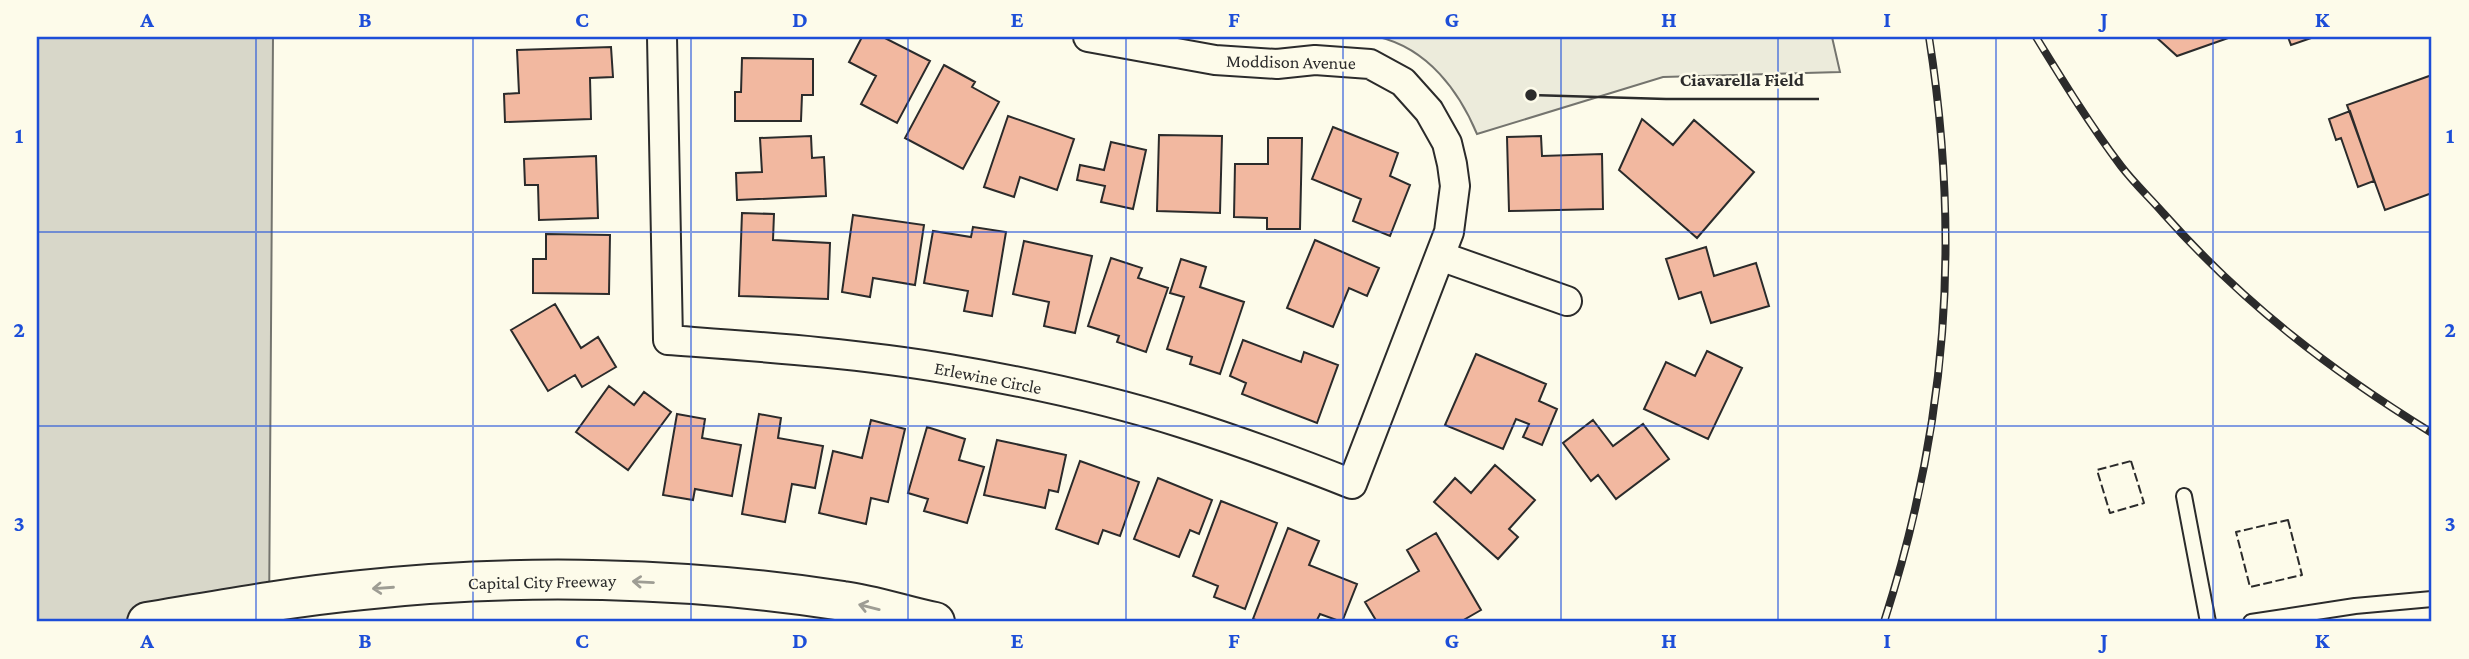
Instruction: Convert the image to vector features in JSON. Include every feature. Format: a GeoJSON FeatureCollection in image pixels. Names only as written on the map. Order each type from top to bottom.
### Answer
{"type":"FeatureCollection","features":[{"type":"Feature","properties":{"kind":"highway","name":"Capital City Freeway"},"geometry":{"type":"LineString","coordinates":[[147,622],[296,597],[365,589],[451,583],[603,580],[677,583],[845,601],[935,622]]}},
{"type":"Feature","properties":{"kind":"street","name":"Erlewine Circle"},"geometry":{"type":"LineString","coordinates":[[662,37],[668,340],[835,353],[949,369],[1066,393],[1179,422],[1352,484],[1449,232],[1454,209],[1452,164],[1447,143],[1429,111],[1403,82],[1370,64]]}},
{"type":"Feature","properties":{"kind":"street","name":"Moddison Avenue"},"geometry":{"type":"LineString","coordinates":[[1088,37],[1215,60],[1277,64],[1315,60],[1370,64]]}},
{"type":"Feature","properties":{"kind":"street"},"geometry":{"type":"LineString","coordinates":[[1440,256],[1567,301]]}},
{"type":"Feature","properties":{"kind":"lane"},"geometry":{"type":"LineString","coordinates":[[2184,496],[2208,622]]}},
{"type":"Feature","properties":{"kind":"lane"},"geometry":{"type":"LineString","coordinates":[[2250,622],[2356,606],[2432,600]]}},
{"type":"Feature","properties":{"kind":"shaded area"},"geometry":{"type":"Polygon","coordinates":[[[37,37],[273,37],[269,622],[37,622],[37,37]]]}},
{"type":"Feature","properties":{"kind":"shaded area"},"geometry":{"type":"Polygon","coordinates":[[[1379,37],[1832,37],[1840,72],[1663,77],[1477,134],[1461,102],[1440,74],[1412,51],[1379,37]]]}},
{"type":"Feature","properties":{"kind":"building"},"geometry":{"type":"Polygon","coordinates":[[[862,37],[883,37],[930,61],[897,123],[861,104],[876,76],[849,62],[862,37]]]}},
{"type":"Feature","properties":{"kind":"building"},"geometry":{"type":"Polygon","coordinates":[[[2156,37],[2231,37],[2177,56],[2156,37]]]}},
{"type":"Feature","properties":{"kind":"building"},"geometry":{"type":"Polygon","coordinates":[[[2288,37],[2314,37],[2291,45],[2288,37]]]}},
{"type":"Feature","properties":{"kind":"building"},"geometry":{"type":"Polygon","coordinates":[[[611,47],[613,77],[590,78],[591,119],[505,122],[504,94],[519,93],[517,50],[611,47]]]}},
{"type":"Feature","properties":{"kind":"building"},"geometry":{"type":"Polygon","coordinates":[[[742,58],[813,59],[813,95],[802,95],[801,121],[735,121],[735,92],[741,92],[742,58]]]}},
{"type":"Feature","properties":{"kind":"building"},"geometry":{"type":"Polygon","coordinates":[[[944,65],[975,82],[972,87],[999,102],[963,169],[905,138],[944,65]]]}},
{"type":"Feature","properties":{"kind":"building"},"geometry":{"type":"Polygon","coordinates":[[[2432,75],[2432,193],[2385,210],[2347,105],[2432,75]]]}},
{"type":"Feature","properties":{"kind":"building"},"geometry":{"type":"Polygon","coordinates":[[[2350,111],[2374,181],[2358,187],[2341,138],[2336,140],[2329,119],[2350,111]]]}},
{"type":"Feature","properties":{"kind":"building"},"geometry":{"type":"Polygon","coordinates":[[[1008,116],[1074,139],[1057,190],[1020,177],[1014,197],[984,187],[1008,116]]]}},
{"type":"Feature","properties":{"kind":"building"},"geometry":{"type":"Polygon","coordinates":[[[1642,119],[1673,145],[1694,120],[1754,172],[1697,238],[1619,170],[1642,119]]]}},
{"type":"Feature","properties":{"kind":"building"},"geometry":{"type":"Polygon","coordinates":[[[1333,127],[1398,153],[1390,176],[1410,185],[1390,236],[1353,221],[1361,199],[1312,179],[1333,127]]]}},
{"type":"Feature","properties":{"kind":"building"},"geometry":{"type":"Polygon","coordinates":[[[1159,135],[1222,136],[1220,213],[1157,211],[1159,135]]]}},
{"type":"Feature","properties":{"kind":"building"},"geometry":{"type":"Polygon","coordinates":[[[811,136],[812,158],[824,157],[826,196],[737,200],[736,173],[762,172],[760,138],[811,136]]]}},
{"type":"Feature","properties":{"kind":"building"},"geometry":{"type":"Polygon","coordinates":[[[1541,136],[1542,156],[1602,154],[1603,209],[1509,211],[1507,137],[1541,136]]]}},
{"type":"Feature","properties":{"kind":"building"},"geometry":{"type":"Polygon","coordinates":[[[1268,138],[1302,138],[1300,229],[1267,229],[1267,218],[1234,217],[1235,164],[1268,164],[1268,138]]]}},
{"type":"Feature","properties":{"kind":"building"},"geometry":{"type":"Polygon","coordinates":[[[1111,142],[1146,150],[1133,209],[1101,202],[1105,186],[1077,180],[1080,165],[1104,170],[1111,142]]]}},
{"type":"Feature","properties":{"kind":"building"},"geometry":{"type":"Polygon","coordinates":[[[596,156],[598,218],[539,220],[538,185],[525,185],[524,159],[596,156]]]}},
{"type":"Feature","properties":{"kind":"building"},"geometry":{"type":"Polygon","coordinates":[[[742,213],[774,214],[773,240],[830,243],[828,299],[739,296],[742,213]]]}},
{"type":"Feature","properties":{"kind":"building"},"geometry":{"type":"Polygon","coordinates":[[[853,215],[924,225],[915,285],[873,278],[870,297],[842,292],[853,215]]]}},
{"type":"Feature","properties":{"kind":"building"},"geometry":{"type":"Polygon","coordinates":[[[973,227],[1006,232],[992,316],[964,311],[968,291],[924,283],[933,231],[971,237],[973,227]]]}},
{"type":"Feature","properties":{"kind":"building"},"geometry":{"type":"Polygon","coordinates":[[[546,234],[610,235],[609,294],[533,293],[533,259],[546,259],[546,234]]]}},
{"type":"Feature","properties":{"kind":"building"},"geometry":{"type":"Polygon","coordinates":[[[1315,240],[1379,268],[1367,296],[1349,288],[1333,327],[1287,308],[1315,240]]]}},
{"type":"Feature","properties":{"kind":"building"},"geometry":{"type":"Polygon","coordinates":[[[1024,241],[1092,256],[1075,333],[1044,326],[1049,302],[1013,294],[1024,241]]]}},
{"type":"Feature","properties":{"kind":"building"},"geometry":{"type":"Polygon","coordinates":[[[1706,247],[1714,276],[1756,263],[1769,306],[1711,323],[1701,292],[1679,299],[1666,259],[1706,247]]]}},
{"type":"Feature","properties":{"kind":"building"},"geometry":{"type":"Polygon","coordinates":[[[1111,258],[1142,268],[1138,278],[1168,288],[1146,352],[1117,342],[1119,336],[1088,326],[1111,258]]]}},
{"type":"Feature","properties":{"kind":"building"},"geometry":{"type":"Polygon","coordinates":[[[1181,259],[1206,267],[1200,287],[1244,302],[1220,374],[1190,364],[1192,357],[1167,349],[1184,297],[1170,293],[1181,259]]]}},
{"type":"Feature","properties":{"kind":"building"},"geometry":{"type":"Polygon","coordinates":[[[555,304],[581,348],[598,337],[616,367],[582,387],[575,375],[548,391],[511,330],[555,304]]]}},
{"type":"Feature","properties":{"kind":"building"},"geometry":{"type":"Polygon","coordinates":[[[1243,340],[1301,362],[1304,352],[1338,365],[1317,423],[1242,394],[1246,383],[1230,376],[1243,340]]]}},
{"type":"Feature","properties":{"kind":"building"},"geometry":{"type":"Polygon","coordinates":[[[1707,351],[1742,368],[1708,439],[1644,409],[1666,362],[1695,376],[1707,351]]]}},
{"type":"Feature","properties":{"kind":"building"},"geometry":{"type":"Polygon","coordinates":[[[1476,354],[1546,384],[1539,401],[1557,409],[1542,445],[1523,437],[1529,424],[1516,419],[1503,449],[1445,425],[1476,354]]]}},
{"type":"Feature","properties":{"kind":"building"},"geometry":{"type":"Polygon","coordinates":[[[609,386],[634,405],[644,392],[671,412],[628,470],[576,432],[609,386]]]}},
{"type":"Feature","properties":{"kind":"building"},"geometry":{"type":"Polygon","coordinates":[[[677,414],[705,419],[702,438],[741,445],[732,496],[695,489],[693,500],[663,495],[677,414]]]}},
{"type":"Feature","properties":{"kind":"building"},"geometry":{"type":"Polygon","coordinates":[[[759,414],[781,418],[778,438],[823,446],[815,488],[792,484],[785,522],[742,514],[759,414]]]}},
{"type":"Feature","properties":{"kind":"building"},"geometry":{"type":"Polygon","coordinates":[[[871,420],[905,429],[888,502],[871,498],[866,524],[819,513],[833,451],[862,458],[871,420]]]}},
{"type":"Feature","properties":{"kind":"building"},"geometry":{"type":"Polygon","coordinates":[[[1593,420],[1613,446],[1643,424],[1669,459],[1616,499],[1598,475],[1591,481],[1563,443],[1593,420]]]}},
{"type":"Feature","properties":{"kind":"building"},"geometry":{"type":"Polygon","coordinates":[[[927,427],[965,439],[959,460],[984,467],[967,523],[924,511],[928,499],[908,493],[927,427]]]}},
{"type":"Feature","properties":{"kind":"building"},"geometry":{"type":"Polygon","coordinates":[[[997,440],[1066,455],[1058,492],[1049,490],[1045,508],[984,495],[997,440]]]}},
{"type":"Feature","properties":{"kind":"building"},"geometry":{"type":"Polygon","coordinates":[[[1080,461],[1139,482],[1120,536],[1103,530],[1098,544],[1056,529],[1080,461]]]}},
{"type":"Feature","properties":{"kind":"building"},"geometry":{"type":"Polygon","coordinates":[[[1495,465],[1535,500],[1509,529],[1518,537],[1498,559],[1434,502],[1455,478],[1471,493],[1495,465]]]}},
{"type":"Feature","properties":{"kind":"building"},"geometry":{"type":"Polygon","coordinates":[[[1158,478],[1212,500],[1199,534],[1190,530],[1179,557],[1134,539],[1158,478]]]}},
{"type":"Feature","properties":{"kind":"building"},"geometry":{"type":"Polygon","coordinates":[[[1221,501],[1277,523],[1245,609],[1214,597],[1218,586],[1193,576],[1221,501]]]}},
{"type":"Feature","properties":{"kind":"building"},"geometry":{"type":"Polygon","coordinates":[[[1288,528],[1319,541],[1309,565],[1357,584],[1342,622],[1320,614],[1316,622],[1261,622],[1253,619],[1288,528]]]}},
{"type":"Feature","properties":{"kind":"building"},"geometry":{"type":"Polygon","coordinates":[[[1436,533],[1481,610],[1460,622],[1377,622],[1365,602],[1419,571],[1407,550],[1436,533]]]}},
{"type":"Feature","properties":{"kind":"railway"},"geometry":{"type":"LineString","coordinates":[[1884,622],[1922,477],[1942,332],[1944,187],[1939,113],[1929,37]]}},
{"type":"Feature","properties":{"kind":"railway"},"geometry":{"type":"LineString","coordinates":[[2036,37],[2121,166],[2194,247],[2257,306],[2323,360],[2432,433]]}},
{"type":"Feature","properties":{"kind":"fence"},"geometry":{"type":"LineString","coordinates":[[2131,461],[2144,503],[2110,513],[2097,470],[2131,461]]}},
{"type":"Feature","properties":{"kind":"fence"},"geometry":{"type":"LineString","coordinates":[[2288,520],[2302,575],[2250,587],[2236,532],[2288,520]]}},
{"type":"Feature","properties":{"kind":"place","name":"Ciavarella Field"},"geometry":{"type":"Point","coordinates":[1531,95]}}]}
